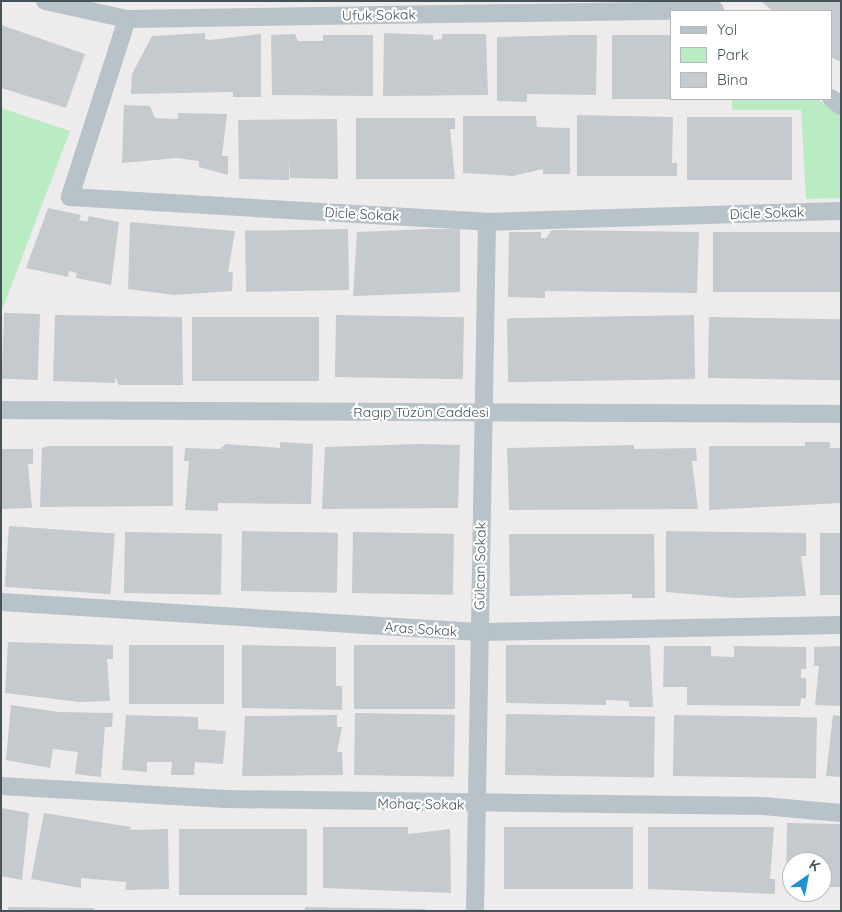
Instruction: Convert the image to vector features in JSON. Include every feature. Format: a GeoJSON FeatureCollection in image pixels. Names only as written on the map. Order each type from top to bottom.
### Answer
{"type":"FeatureCollection","features":[{"type":"Feature","properties":{"kind":"street","name":"Ufuk Sokak"},"geometry":{"type":"LineString","coordinates":[[45,1],[127,19],[712,8]]}},
{"type":"Feature","properties":{"kind":"street","name":"Dicle Sokak"},"geometry":{"type":"LineString","coordinates":[[127,19],[70,197],[487,222],[841,211]]}},
{"type":"Feature","properties":{"kind":"street","name":"Gülcan Sokak"},"geometry":{"type":"LineString","coordinates":[[475,911],[482,412],[487,222]]}},
{"type":"Feature","properties":{"kind":"street","name":"Ragıp Tüzün Caddesi"},"geometry":{"type":"LineString","coordinates":[[1,410],[841,414]]}},
{"type":"Feature","properties":{"kind":"street","name":"Aras Sokak"},"geometry":{"type":"LineString","coordinates":[[1,602],[479,632],[841,625]]}},
{"type":"Feature","properties":{"kind":"street","name":"Mohaç Sokak"},"geometry":{"type":"LineString","coordinates":[[1,786],[226,799],[476,805],[763,806],[841,813]]}},
{"type":"Feature","properties":{"kind":"green space"},"geometry":{"type":"Polygon","coordinates":[[[732,100],[818,100],[841,116],[841,198],[806,199],[801,110],[732,110],[732,100]]]}},
{"type":"Feature","properties":{"kind":"green space"},"geometry":{"type":"Polygon","coordinates":[[[1,108],[70,131],[1,313],[1,108]]]}},
{"type":"Feature","properties":{"kind":"building"},"geometry":{"type":"Polygon","coordinates":[[[761,1],[841,1],[841,62],[832,58],[832,10],[771,10],[761,1]]]}},
{"type":"Feature","properties":{"kind":"building"},"geometry":{"type":"Polygon","coordinates":[[[1,25],[85,54],[66,108],[1,88],[1,25]]]}},
{"type":"Feature","properties":{"kind":"building"},"geometry":{"type":"Polygon","coordinates":[[[205,33],[205,39],[210,40],[261,34],[261,97],[233,97],[233,92],[131,94],[132,74],[152,36],[205,33]]]}},
{"type":"Feature","properties":{"kind":"building"},"geometry":{"type":"Polygon","coordinates":[[[384,33],[433,35],[433,40],[442,39],[442,34],[486,34],[488,95],[383,96],[384,33]]]}},
{"type":"Feature","properties":{"kind":"building"},"geometry":{"type":"Polygon","coordinates":[[[295,34],[298,41],[323,41],[323,35],[373,35],[373,96],[272,95],[271,35],[295,34]]]}},
{"type":"Feature","properties":{"kind":"building"},"geometry":{"type":"Polygon","coordinates":[[[597,35],[596,95],[527,94],[527,102],[497,101],[497,37],[597,35]]]}},
{"type":"Feature","properties":{"kind":"building"},"geometry":{"type":"Polygon","coordinates":[[[612,35],[670,35],[670,99],[612,99],[612,35]]]}},
{"type":"Feature","properties":{"kind":"building"},"geometry":{"type":"Polygon","coordinates":[[[124,105],[150,106],[155,118],[178,119],[178,113],[227,114],[222,156],[228,156],[228,175],[199,167],[199,161],[177,158],[122,163],[124,105]]]}},
{"type":"Feature","properties":{"kind":"building"},"geometry":{"type":"Polygon","coordinates":[[[577,115],[673,117],[672,163],[677,163],[677,176],[577,176],[577,115]]]}},
{"type":"Feature","properties":{"kind":"building"},"geometry":{"type":"Polygon","coordinates":[[[463,116],[536,116],[537,127],[570,128],[570,174],[543,174],[543,169],[513,176],[463,173],[463,116]]]}},
{"type":"Feature","properties":{"kind":"building"},"geometry":{"type":"Polygon","coordinates":[[[687,117],[792,117],[792,180],[687,180],[687,117]]]}},
{"type":"Feature","properties":{"kind":"building"},"geometry":{"type":"Polygon","coordinates":[[[356,118],[455,118],[455,129],[450,129],[455,179],[356,179],[356,118]]]}},
{"type":"Feature","properties":{"kind":"building"},"geometry":{"type":"Polygon","coordinates":[[[337,119],[338,179],[290,178],[290,157],[289,180],[239,179],[238,120],[337,119]]]}},
{"type":"Feature","properties":{"kind":"building"},"geometry":{"type":"Polygon","coordinates":[[[48,208],[81,215],[79,220],[87,222],[89,216],[119,222],[111,285],[76,278],[77,273],[69,271],[68,277],[26,268],[48,208]]]}},
{"type":"Feature","properties":{"kind":"building"},"geometry":{"type":"Polygon","coordinates":[[[130,222],[235,231],[228,272],[233,272],[232,291],[174,295],[128,289],[130,222]]]}},
{"type":"Feature","properties":{"kind":"building"},"geometry":{"type":"Polygon","coordinates":[[[348,229],[349,290],[246,292],[245,231],[348,229]]]}},
{"type":"Feature","properties":{"kind":"building"},"geometry":{"type":"Polygon","coordinates":[[[460,229],[460,292],[353,296],[357,232],[460,229]]]}},
{"type":"Feature","properties":{"kind":"building"},"geometry":{"type":"Polygon","coordinates":[[[552,230],[699,232],[697,293],[545,291],[545,298],[508,297],[509,232],[541,232],[541,238],[546,238],[552,230]]]}},
{"type":"Feature","properties":{"kind":"building"},"geometry":{"type":"Polygon","coordinates":[[[713,232],[841,232],[841,292],[713,292],[713,232]]]}},
{"type":"Feature","properties":{"kind":"building"},"geometry":{"type":"Polygon","coordinates":[[[4,313],[40,314],[38,380],[2,379],[4,313]]]}},
{"type":"Feature","properties":{"kind":"building"},"geometry":{"type":"Polygon","coordinates":[[[55,315],[182,317],[183,385],[119,385],[115,377],[115,383],[53,381],[55,315]]]}},
{"type":"Feature","properties":{"kind":"building"},"geometry":{"type":"Polygon","coordinates":[[[336,315],[464,317],[463,379],[335,377],[336,315]]]}},
{"type":"Feature","properties":{"kind":"building"},"geometry":{"type":"Polygon","coordinates":[[[694,315],[695,379],[508,382],[507,318],[694,315]]]}},
{"type":"Feature","properties":{"kind":"building"},"geometry":{"type":"Polygon","coordinates":[[[192,317],[319,317],[319,381],[192,381],[192,317]]]}},
{"type":"Feature","properties":{"kind":"building"},"geometry":{"type":"Polygon","coordinates":[[[709,317],[841,319],[840,380],[708,378],[709,317]]]}},
{"type":"Feature","properties":{"kind":"building"},"geometry":{"type":"Polygon","coordinates":[[[280,442],[313,444],[311,504],[218,503],[218,511],[185,510],[189,461],[184,461],[185,448],[220,449],[226,444],[280,448],[280,442]]]}},
{"type":"Feature","properties":{"kind":"building"},"geometry":{"type":"Polygon","coordinates":[[[805,442],[830,442],[830,448],[841,448],[841,503],[709,510],[709,446],[805,446],[805,442]]]}},
{"type":"Feature","properties":{"kind":"building"},"geometry":{"type":"Polygon","coordinates":[[[420,444],[460,445],[458,508],[322,509],[325,447],[420,444]]]}},
{"type":"Feature","properties":{"kind":"building"},"geometry":{"type":"Polygon","coordinates":[[[634,445],[634,449],[696,448],[697,461],[692,461],[698,509],[509,510],[507,448],[634,445]]]}},
{"type":"Feature","properties":{"kind":"building"},"geometry":{"type":"Polygon","coordinates":[[[49,446],[173,446],[173,506],[40,507],[42,448],[49,446]]]}},
{"type":"Feature","properties":{"kind":"building"},"geometry":{"type":"Polygon","coordinates":[[[1,449],[33,449],[33,464],[28,464],[32,508],[1,509],[1,449]]]}},
{"type":"Feature","properties":{"kind":"building"},"geometry":{"type":"Polygon","coordinates":[[[9,526],[115,533],[110,594],[5,587],[9,526]]]}},
{"type":"Feature","properties":{"kind":"building"},"geometry":{"type":"Polygon","coordinates":[[[242,531],[338,533],[337,593],[241,591],[242,531]]]}},
{"type":"Feature","properties":{"kind":"building"},"geometry":{"type":"Polygon","coordinates":[[[666,531],[806,533],[806,556],[801,556],[806,596],[735,598],[666,592],[666,531]]]}},
{"type":"Feature","properties":{"kind":"building"},"geometry":{"type":"Polygon","coordinates":[[[125,532],[222,534],[221,595],[124,593],[125,532]]]}},
{"type":"Feature","properties":{"kind":"building"},"geometry":{"type":"Polygon","coordinates":[[[353,532],[454,534],[453,595],[352,593],[353,532]]]}},
{"type":"Feature","properties":{"kind":"building"},"geometry":{"type":"Polygon","coordinates":[[[820,533],[841,533],[841,595],[820,595],[820,533]]]}},
{"type":"Feature","properties":{"kind":"building"},"geometry":{"type":"Polygon","coordinates":[[[509,534],[654,534],[655,598],[632,598],[632,594],[510,596],[509,534]]]}},
{"type":"Feature","properties":{"kind":"building"},"geometry":{"type":"Polygon","coordinates":[[[8,642],[113,645],[113,659],[107,659],[110,701],[80,702],[5,693],[8,642]]]}},
{"type":"Feature","properties":{"kind":"building"},"geometry":{"type":"Polygon","coordinates":[[[129,645],[224,645],[224,704],[129,704],[129,645]]]}},
{"type":"Feature","properties":{"kind":"building"},"geometry":{"type":"Polygon","coordinates":[[[242,645],[336,647],[336,686],[342,686],[342,710],[242,708],[242,645]]]}},
{"type":"Feature","properties":{"kind":"building"},"geometry":{"type":"Polygon","coordinates":[[[354,645],[455,645],[455,709],[354,709],[354,645]]]}},
{"type":"Feature","properties":{"kind":"building"},"geometry":{"type":"Polygon","coordinates":[[[506,645],[650,645],[653,707],[629,707],[629,701],[606,700],[606,705],[506,703],[506,645]]]}},
{"type":"Feature","properties":{"kind":"building"},"geometry":{"type":"Polygon","coordinates":[[[664,646],[711,646],[711,656],[734,657],[734,646],[806,647],[806,669],[801,669],[801,678],[806,678],[806,698],[801,698],[800,706],[687,705],[687,687],[663,687],[664,646]]]}},
{"type":"Feature","properties":{"kind":"building"},"geometry":{"type":"Polygon","coordinates":[[[841,646],[841,706],[815,705],[819,666],[814,666],[814,647],[841,646]]]}},
{"type":"Feature","properties":{"kind":"building"},"geometry":{"type":"Polygon","coordinates":[[[11,705],[59,712],[113,713],[112,727],[105,727],[101,777],[75,774],[78,752],[53,749],[50,768],[6,760],[11,705]]]}},
{"type":"Feature","properties":{"kind":"building"},"geometry":{"type":"Polygon","coordinates":[[[355,713],[455,715],[454,777],[354,775],[355,713]]]}},
{"type":"Feature","properties":{"kind":"building"},"geometry":{"type":"Polygon","coordinates":[[[506,714],[655,717],[654,778],[505,775],[506,714]]]}},
{"type":"Feature","properties":{"kind":"building"},"geometry":{"type":"Polygon","coordinates":[[[126,715],[198,717],[198,729],[226,731],[223,764],[195,762],[194,775],[171,775],[172,762],[147,762],[147,772],[122,770],[126,715]]]}},
{"type":"Feature","properties":{"kind":"building"},"geometry":{"type":"Polygon","coordinates":[[[337,715],[337,727],[342,727],[337,752],[342,752],[343,775],[242,776],[245,716],[337,715]]]}},
{"type":"Feature","properties":{"kind":"building"},"geometry":{"type":"Polygon","coordinates":[[[674,715],[817,717],[816,778],[673,776],[674,715]]]}},
{"type":"Feature","properties":{"kind":"building"},"geometry":{"type":"Polygon","coordinates":[[[833,715],[841,716],[841,777],[826,776],[833,715]]]}},
{"type":"Feature","properties":{"kind":"building"},"geometry":{"type":"Polygon","coordinates":[[[1,808],[29,813],[22,880],[1,876],[1,808]]]}},
{"type":"Feature","properties":{"kind":"building"},"geometry":{"type":"Polygon","coordinates":[[[44,813],[131,827],[130,830],[168,829],[169,889],[126,890],[126,882],[81,878],[81,888],[31,879],[44,813]]]}},
{"type":"Feature","properties":{"kind":"building"},"geometry":{"type":"Polygon","coordinates":[[[787,823],[841,824],[841,887],[832,887],[832,852],[787,852],[787,823]]]}},
{"type":"Feature","properties":{"kind":"building"},"geometry":{"type":"Polygon","coordinates":[[[323,827],[408,827],[408,834],[450,829],[451,893],[323,888],[323,827]]]}},
{"type":"Feature","properties":{"kind":"building"},"geometry":{"type":"Polygon","coordinates":[[[504,827],[633,827],[633,889],[504,889],[504,827]]]}},
{"type":"Feature","properties":{"kind":"building"},"geometry":{"type":"Polygon","coordinates":[[[648,827],[774,827],[770,879],[775,879],[775,894],[648,889],[648,827]]]}},
{"type":"Feature","properties":{"kind":"building"},"geometry":{"type":"Polygon","coordinates":[[[179,829],[307,829],[307,895],[179,895],[179,829]]]}},
{"type":"Feature","properties":{"kind":"building"},"geometry":{"type":"Polygon","coordinates":[[[8,907],[94,908],[94,911],[8,911],[8,907]]]}},
{"type":"Feature","properties":{"kind":"building"},"geometry":{"type":"Polygon","coordinates":[[[305,907],[425,909],[425,911],[305,911],[305,907]]]}}]}
